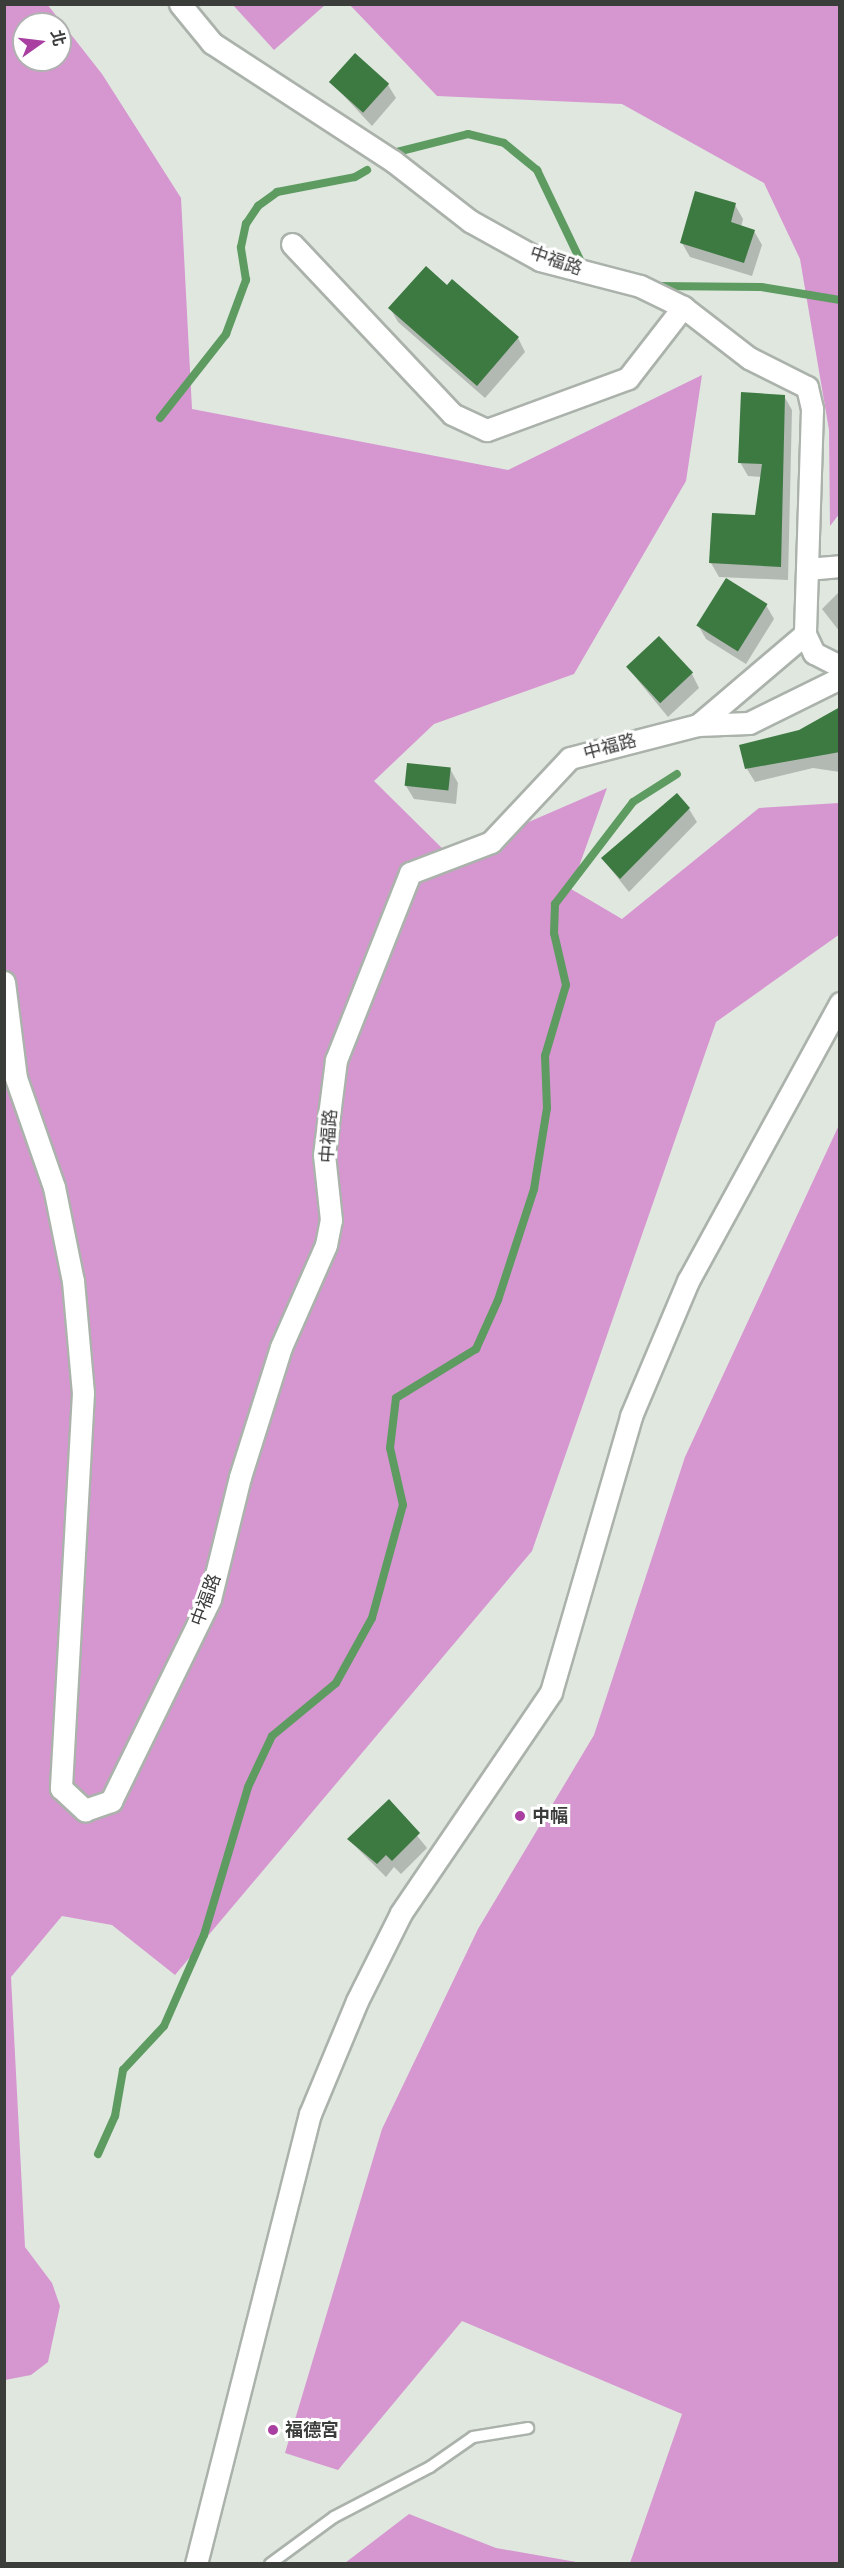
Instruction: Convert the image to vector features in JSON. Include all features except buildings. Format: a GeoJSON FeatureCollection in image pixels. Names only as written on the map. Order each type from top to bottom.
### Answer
{"type":"FeatureCollection","features":[{"type":"Feature","properties":{"kind":"street","name":"中福路"},"geometry":{"type":"LineString","coordinates":[[180,4],[212,43],[393,160],[470,221],[540,260],[640,286],[683,307],[749,358],[807,387],[812,409],[804,634],[698,726]]}},
{"type":"Feature","properties":{"kind":"street"},"geometry":{"type":"LineString","coordinates":[[292,244],[452,414],[487,430],[628,378],[683,307]]}},
{"type":"Feature","properties":{"kind":"street"},"geometry":{"type":"LineString","coordinates":[[807,569],[840,566]]}},
{"type":"Feature","properties":{"kind":"street"},"geometry":{"type":"LineString","coordinates":[[804,634],[814,653],[840,666]]}},
{"type":"Feature","properties":{"kind":"street","name":"中福路"},"geometry":{"type":"LineString","coordinates":[[4,982],[16,1078],[54,1187],[73,1281],[83,1393],[61,1788],[86,1810],[111,1801],[210,1599],[240,1477],[281,1347],[326,1245],[331,1220],[324,1155],[336,1060],[410,873],[491,842],[570,758],[698,726],[749,723],[840,678]]}},
{"type":"Feature","properties":{"kind":"street"},"geometry":{"type":"LineString","coordinates":[[196,2564],[310,2114],[353,2011],[400,1913],[551,1692],[635,1406],[688,1281],[840,1003]]}},
{"type":"Feature","properties":{"kind":"lane"},"geometry":{"type":"LineString","coordinates":[[270,2564],[334,2517],[430,2467],[473,2437],[528,2428]]}},
{"type":"Feature","properties":{"kind":"shaded area"},"geometry":{"type":"Polygon","coordinates":[[[47,4],[53,12],[12,12],[12,72],[72,72],[72,36],[102,74],[181,198],[192,409],[508,470],[702,375],[686,481],[574,674],[434,724],[374,781],[450,856],[607,788],[571,889],[622,919],[759,808],[839,803],[840,934],[716,1022],[532,1551],[175,1975],[112,1925],[62,1916],[11,1977],[25,2247],[52,2283],[60,2306],[48,2362],[31,2375],[5,2380],[4,5],[47,4]]]}},
{"type":"Feature","properties":{"kind":"shaded area"},"geometry":{"type":"Polygon","coordinates":[[[233,5],[325,5],[274,50],[233,5]]]}},
{"type":"Feature","properties":{"kind":"shaded area"},"geometry":{"type":"Polygon","coordinates":[[[350,5],[839,5],[840,513],[830,526],[829,430],[800,259],[764,183],[622,104],[437,96],[350,5]]]}},
{"type":"Feature","properties":{"kind":"shaded area"},"geometry":{"type":"Polygon","coordinates":[[[839,1125],[839,2563],[630,2563],[682,2414],[462,2321],[338,2470],[285,2453],[382,2129],[478,1929],[594,1735],[685,1457],[839,1125]]]}},
{"type":"Feature","properties":{"kind":"shaded area"},"geometry":{"type":"Polygon","coordinates":[[[409,2514],[496,2548],[582,2563],[345,2563],[409,2514]]]}},
{"type":"Feature","properties":{"kind":"waterway"},"geometry":{"type":"LineString","coordinates":[[397,152],[468,134],[504,143],[537,170],[584,268]]}},
{"type":"Feature","properties":{"kind":"waterway"},"geometry":{"type":"LineString","coordinates":[[160,418],[226,334],[246,280],[241,247],[246,224],[258,206],[277,192],[355,177],[367,170]]}},
{"type":"Feature","properties":{"kind":"waterway"},"geometry":{"type":"LineString","coordinates":[[656,286],[761,287],[840,300]]}},
{"type":"Feature","properties":{"kind":"waterway"},"geometry":{"type":"LineString","coordinates":[[98,2154],[115,2116],[123,2070],[164,2026],[204,1935],[248,1787],[272,1736],[336,1683],[372,1618],[403,1505],[390,1448],[396,1398],[476,1349],[498,1300],[534,1189],[547,1108],[545,1056],[566,985],[554,933],[555,904],[633,802],[677,774]]}},
{"type":"Feature","properties":{"kind":"place","name":"中幅"},"geometry":{"type":"Point","coordinates":[520,1816]}},
{"type":"Feature","properties":{"kind":"place","name":"福德宮"},"geometry":{"type":"Point","coordinates":[273,2430]}}]}
